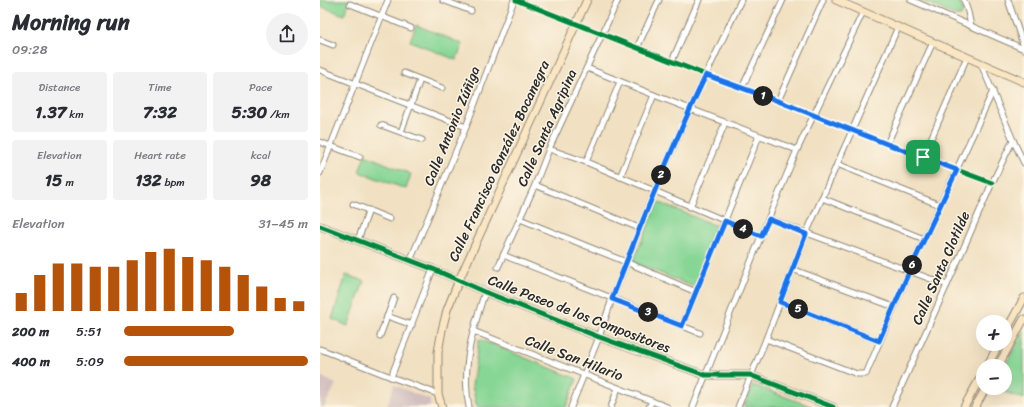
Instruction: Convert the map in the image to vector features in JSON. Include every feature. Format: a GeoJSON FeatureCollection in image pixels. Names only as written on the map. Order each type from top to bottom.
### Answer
{"type":"FeatureCollection","features":[{"type":"Feature","properties":{"kind":"street"},"geometry":{"type":"LineString","coordinates":[[320,173],[388,0]]}},
{"type":"Feature","properties":{"kind":"street"},"geometry":{"type":"LineString","coordinates":[[443,0],[453,2],[471,12]]}},
{"type":"Feature","properties":{"kind":"street"},"geometry":{"type":"LineString","coordinates":[[515,0],[672,62],[992,183]]}},
{"type":"Feature","properties":{"kind":"street","name":"Calle Antonio Zúñiga"},"geometry":{"type":"LineString","coordinates":[[410,260],[466,127],[515,0]]}},
{"type":"Feature","properties":{"kind":"street","name":"Calle Francisco González Bocanegra"},"geometry":{"type":"LineString","coordinates":[[442,407],[438,394],[438,352],[447,310],[459,280],[587,0]]}},
{"type":"Feature","properties":{"kind":"street","name":"Calle Santa Agripina"},"geometry":{"type":"LineString","coordinates":[[498,267],[535,185],[549,149],[618,0]]}},
{"type":"Feature","properties":{"kind":"street"},"geometry":{"type":"LineString","coordinates":[[637,48],[658,0]]}},
{"type":"Feature","properties":{"kind":"street"},"geometry":{"type":"LineString","coordinates":[[672,62],[699,0]]}},
{"type":"Feature","properties":{"kind":"street"},"geometry":{"type":"LineString","coordinates":[[571,407],[654,192],[690,109],[741,0]]}},
{"type":"Feature","properties":{"kind":"street"},"geometry":{"type":"LineString","coordinates":[[742,88],[783,0]]}},
{"type":"Feature","properties":{"kind":"street"},"geometry":{"type":"LineString","coordinates":[[778,101],[823,0]]}},
{"type":"Feature","properties":{"kind":"street"},"geometry":{"type":"LineString","coordinates":[[836,0],[1024,82]]}},
{"type":"Feature","properties":{"kind":"street"},"geometry":{"type":"LineString","coordinates":[[911,0],[1024,48]]}},
{"type":"Feature","properties":{"kind":"street"},"geometry":{"type":"LineString","coordinates":[[964,0],[971,26]]}},
{"type":"Feature","properties":{"kind":"street"},"geometry":{"type":"LineString","coordinates":[[1010,0],[1024,48]]}},
{"type":"Feature","properties":{"kind":"street"},"geometry":{"type":"LineString","coordinates":[[350,4],[411,28]]}},
{"type":"Feature","properties":{"kind":"street"},"geometry":{"type":"LineString","coordinates":[[693,407],[797,150],[863,12]]}},
{"type":"Feature","properties":{"kind":"street"},"geometry":{"type":"LineString","coordinates":[[738,407],[806,234],[898,27]]}},
{"type":"Feature","properties":{"kind":"street"},"geometry":{"type":"LineString","coordinates":[[320,40],[333,45]]}},
{"type":"Feature","properties":{"kind":"street"},"geometry":{"type":"LineString","coordinates":[[887,144],[933,42]]}},
{"type":"Feature","properties":{"kind":"street"},"geometry":{"type":"LineString","coordinates":[[923,157],[967,57]]}},
{"type":"Feature","properties":{"kind":"street"},"geometry":{"type":"LineString","coordinates":[[982,64],[1024,163]]}},
{"type":"Feature","properties":{"kind":"street"},"geometry":{"type":"LineString","coordinates":[[587,68],[654,96],[797,150]]}},
{"type":"Feature","properties":{"kind":"street"},"geometry":{"type":"LineString","coordinates":[[320,70],[466,127]]}},
{"type":"Feature","properties":{"kind":"street"},"geometry":{"type":"LineString","coordinates":[[404,73],[442,88]]}},
{"type":"Feature","properties":{"kind":"street"},"geometry":{"type":"LineString","coordinates":[[401,132],[420,80]]}},
{"type":"Feature","properties":{"kind":"street"},"geometry":{"type":"LineString","coordinates":[[586,162],[620,82]]}},
{"type":"Feature","properties":{"kind":"street"},"geometry":{"type":"LineString","coordinates":[[766,339],[857,374],[864,374],[867,372],[924,238],[993,91]]}},
{"type":"Feature","properties":{"kind":"street"},"geometry":{"type":"LineString","coordinates":[[620,177],[654,96]]}},
{"type":"Feature","properties":{"kind":"street"},"geometry":{"type":"LineString","coordinates":[[690,207],[725,123]]}},
{"type":"Feature","properties":{"kind":"street"},"geometry":{"type":"LineString","coordinates":[[382,125],[422,140]]}},
{"type":"Feature","properties":{"kind":"street"},"geometry":{"type":"LineString","coordinates":[[682,326],[759,136]]}},
{"type":"Feature","properties":{"kind":"street","name":"Calle Santa Clotilde"},"geometry":{"type":"LineString","coordinates":[[892,407],[992,183],[1013,140]]}},
{"type":"Feature","properties":{"kind":"street"},"geometry":{"type":"LineString","coordinates":[[320,142],[360,157]]}},
{"type":"Feature","properties":{"kind":"street"},"geometry":{"type":"LineString","coordinates":[[549,149],[586,162],[761,236]]}},
{"type":"Feature","properties":{"kind":"street"},"geometry":{"type":"LineString","coordinates":[[837,164],[940,205]]}},
{"type":"Feature","properties":{"kind":"street"},"geometry":{"type":"LineString","coordinates":[[535,185],[639,228]]}},
{"type":"Feature","properties":{"kind":"street"},"geometry":{"type":"LineString","coordinates":[[822,198],[924,238]]}},
{"type":"Feature","properties":{"kind":"street"},"geometry":{"type":"LineString","coordinates":[[353,204],[390,218]]}},
{"type":"Feature","properties":{"kind":"street"},"geometry":{"type":"LineString","coordinates":[[358,240],[369,210]]}},
{"type":"Feature","properties":{"kind":"street"},"geometry":{"type":"LineString","coordinates":[[520,219],[696,292]]}},
{"type":"Feature","properties":{"kind":"street"},"geometry":{"type":"LineString","coordinates":[[769,219],[806,234],[947,285]]}},
{"type":"Feature","properties":{"kind":"street","name":"Calle Paseo de los Compositores"},"geometry":{"type":"LineString","coordinates":[[320,226],[433,269],[485,292],[599,337],[705,375],[750,375],[833,407]]}},
{"type":"Feature","properties":{"kind":"street"},"geometry":{"type":"LineString","coordinates":[[503,255],[700,333]]}},
{"type":"Feature","properties":{"kind":"street"},"geometry":{"type":"LineString","coordinates":[[391,377],[433,269]]}},
{"type":"Feature","properties":{"kind":"street"},"geometry":{"type":"LineString","coordinates":[[792,269],[894,307]]}},
{"type":"Feature","properties":{"kind":"street"},"geometry":{"type":"LineString","coordinates":[[469,407],[467,393],[467,358],[473,331],[485,292]]}},
{"type":"Feature","properties":{"kind":"street"},"geometry":{"type":"LineString","coordinates":[[380,336],[394,298]]}},
{"type":"Feature","properties":{"kind":"street"},"geometry":{"type":"LineString","coordinates":[[1012,320],[1024,298]]}},
{"type":"Feature","properties":{"kind":"street"},"geometry":{"type":"LineString","coordinates":[[780,302],[879,341]]}},
{"type":"Feature","properties":{"kind":"street"},"geometry":{"type":"LineString","coordinates":[[387,316],[412,325]]}},
{"type":"Feature","properties":{"kind":"street"},"geometry":{"type":"LineString","coordinates":[[1002,359],[1024,319]]}},
{"type":"Feature","properties":{"kind":"street","name":"Calle San Hilario"},"geometry":{"type":"LineString","coordinates":[[473,331],[667,407]]}},
{"type":"Feature","properties":{"kind":"street"},"geometry":{"type":"LineString","coordinates":[[320,349],[438,394]]}},
{"type":"Feature","properties":{"kind":"street"},"geometry":{"type":"LineString","coordinates":[[964,407],[976,386]]}},
{"type":"Feature","properties":{"kind":"street"},"geometry":{"type":"LineString","coordinates":[[611,407],[618,388]]}},
{"type":"Feature","properties":{"kind":"street"},"geometry":{"type":"LineString","coordinates":[[975,407],[982,395]]}},
{"type":"Feature","properties":{"kind":"street"},"geometry":{"type":"LineString","coordinates":[[649,407],[652,401]]}},
{"type":"Feature","properties":{"kind":"shaded area"},"geometry":{"type":"Polygon","coordinates":[[[320,376],[336,384],[324,407],[320,407],[320,376]]]}},
{"type":"Feature","properties":{"kind":"shaded area"},"geometry":{"type":"Polygon","coordinates":[[[394,385],[430,400],[430,407],[387,407],[394,385]]]}},
{"type":"Feature","properties":{"kind":"green space"},"geometry":{"type":"Polygon","coordinates":[[[320,0],[350,0],[344,15],[320,6],[320,0]]]}},
{"type":"Feature","properties":{"kind":"green space"},"geometry":{"type":"Polygon","coordinates":[[[921,0],[958,0],[963,9],[961,16],[956,16],[921,0]]]}},
{"type":"Feature","properties":{"kind":"green space"},"geometry":{"type":"Polygon","coordinates":[[[416,25],[463,44],[456,60],[410,41],[416,25]]]}},
{"type":"Feature","properties":{"kind":"green space"},"geometry":{"type":"Polygon","coordinates":[[[365,155],[411,174],[406,189],[359,172],[365,155]]]}},
{"type":"Feature","properties":{"kind":"green space"},"geometry":{"type":"Polygon","coordinates":[[[658,202],[719,227],[694,287],[633,262],[658,202]]]}},
{"type":"Feature","properties":{"kind":"green space"},"geometry":{"type":"Polygon","coordinates":[[[346,275],[364,281],[348,326],[332,319],[346,275]]]}},
{"type":"Feature","properties":{"kind":"green space"},"geometry":{"type":"Polygon","coordinates":[[[1024,330],[1024,399],[1012,395],[1012,359],[1009,359],[1024,330]]]}},
{"type":"Feature","properties":{"kind":"green space"},"geometry":{"type":"Polygon","coordinates":[[[479,339],[577,379],[566,407],[477,407],[472,386],[479,339]]]}},
{"type":"Feature","properties":{"kind":"green space"},"geometry":{"type":"Polygon","coordinates":[[[753,385],[813,407],[744,407],[753,385]]]}},
{"type":"Feature","properties":{"kind":"cycle path"},"geometry":{"type":"LineString","coordinates":[[516,0],[706,75],[992,183]]}},
{"type":"Feature","properties":{"kind":"cycle path"},"geometry":{"type":"LineString","coordinates":[[320,226],[433,269],[485,292],[599,337],[705,375],[750,375],[833,407]]}},
{"type":"Feature","properties":{"kind":"route"},"geometry":{"type":"LineString","coordinates":[[706,75],[923,157],[957,170],[909,272],[879,341],[780,302],[806,234],[769,219],[761,236],[725,221],[682,326],[612,299],[654,192],[706,75]]}}]}
